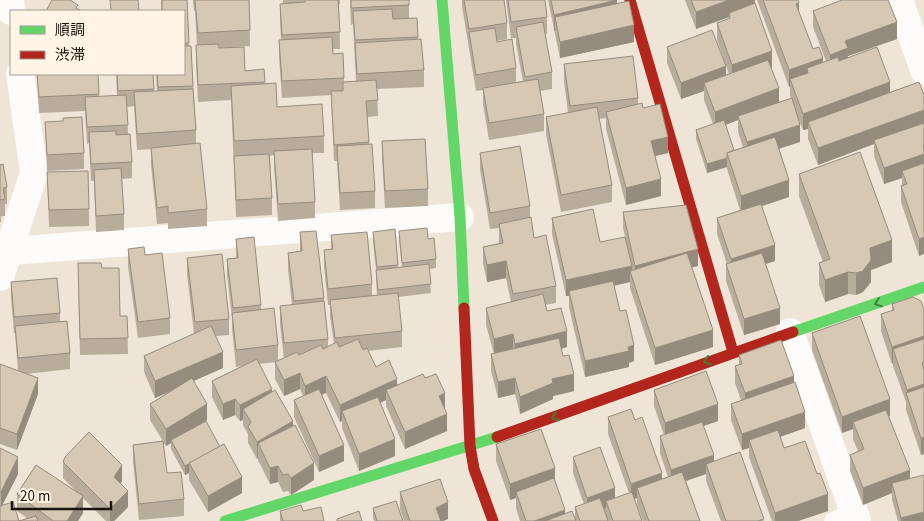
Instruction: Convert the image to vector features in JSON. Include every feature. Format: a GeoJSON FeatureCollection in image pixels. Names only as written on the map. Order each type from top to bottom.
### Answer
{"type":"FeatureCollection","features":[{"type":"Feature","properties":{"kind":"street"},"geometry":{"type":"LineString","coordinates":[[442,0],[460,218],[470,446],[474,469],[494,521]]}},
{"type":"Feature","properties":{"kind":"street"},"geometry":{"type":"LineString","coordinates":[[630,0],[732,352]]}},
{"type":"Feature","properties":{"kind":"street"},"geometry":{"type":"LineString","coordinates":[[898,0],[924,70]]}},
{"type":"Feature","properties":{"kind":"street"},"geometry":{"type":"LineString","coordinates":[[0,277],[34,173],[20,75]]}},
{"type":"Feature","properties":{"kind":"street"},"geometry":{"type":"LineString","coordinates":[[10,251],[460,218]]}},
{"type":"Feature","properties":{"kind":"street"},"geometry":{"type":"LineString","coordinates":[[225,521],[470,446],[732,352],[924,287]]}},
{"type":"Feature","properties":{"kind":"street"},"geometry":{"type":"LineString","coordinates":[[790,332],[848,518]]}},
{"type":"Feature","properties":{"kind":"building"},"geometry":{"type":"Polygon","coordinates":[[[52,0],[70,0],[78,5],[76,8],[80,10],[47,10],[52,0]]]}},
{"type":"Feature","properties":{"kind":"building"},"geometry":{"type":"Polygon","coordinates":[[[110,0],[138,0],[139,10],[111,10],[110,0]]]}},
{"type":"Feature","properties":{"kind":"building"},"geometry":{"type":"Polygon","coordinates":[[[162,0],[187,0],[189,43],[185,43],[185,10],[162,10],[162,0]]]}},
{"type":"Feature","properties":{"kind":"building"},"geometry":{"type":"Polygon","coordinates":[[[195,0],[249,0],[250,30],[198,33],[195,0]]]}},
{"type":"Feature","properties":{"kind":"building"},"geometry":{"type":"Polygon","coordinates":[[[305,0],[338,0],[340,32],[282,35],[280,4],[305,2],[305,0]]]}},
{"type":"Feature","properties":{"kind":"building"},"geometry":{"type":"Polygon","coordinates":[[[351,0],[409,0],[409,5],[351,8],[351,0]]]}},
{"type":"Feature","properties":{"kind":"building"},"geometry":{"type":"Polygon","coordinates":[[[464,0],[504,0],[507,23],[469,29],[464,0]]]}},
{"type":"Feature","properties":{"kind":"building"},"geometry":{"type":"Polygon","coordinates":[[[508,0],[545,0],[547,17],[511,22],[508,0]]]}},
{"type":"Feature","properties":{"kind":"building"},"geometry":{"type":"Polygon","coordinates":[[[551,0],[617,0],[554,15],[551,0]]]}},
{"type":"Feature","properties":{"kind":"building"},"geometry":{"type":"Polygon","coordinates":[[[691,0],[729,0],[696,12],[691,0]]]}},
{"type":"Feature","properties":{"kind":"building"},"geometry":{"type":"Polygon","coordinates":[[[763,0],[798,0],[799,3],[796,4],[813,49],[819,47],[823,58],[789,70],[763,0]]]}},
{"type":"Feature","properties":{"kind":"building"},"geometry":{"type":"Polygon","coordinates":[[[842,0],[888,0],[897,22],[845,41],[848,48],[830,55],[813,11],[842,0]]]}},
{"type":"Feature","properties":{"kind":"building"},"geometry":{"type":"Polygon","coordinates":[[[629,1],[634,25],[560,42],[555,17],[629,1]]]}},
{"type":"Feature","properties":{"kind":"building"},"geometry":{"type":"Polygon","coordinates":[[[755,3],[772,51],[732,65],[717,23],[730,18],[729,13],[755,3]]]}},
{"type":"Feature","properties":{"kind":"building"},"geometry":{"type":"Polygon","coordinates":[[[392,9],[393,19],[417,18],[418,37],[355,40],[353,11],[392,9]]]}},
{"type":"Feature","properties":{"kind":"building"},"geometry":{"type":"Polygon","coordinates":[[[543,22],[552,72],[525,77],[516,27],[543,22]]]}},
{"type":"Feature","properties":{"kind":"building"},"geometry":{"type":"Polygon","coordinates":[[[495,28],[497,42],[512,39],[516,68],[476,75],[469,32],[495,28]]]}},
{"type":"Feature","properties":{"kind":"building"},"geometry":{"type":"Polygon","coordinates":[[[712,30],[726,66],[681,83],[667,47],[712,30]]]}},
{"type":"Feature","properties":{"kind":"building"},"geometry":{"type":"Polygon","coordinates":[[[332,37],[333,54],[343,53],[344,78],[282,81],[279,40],[332,37]]]}},
{"type":"Feature","properties":{"kind":"building"},"geometry":{"type":"Polygon","coordinates":[[[421,39],[424,70],[357,74],[355,43],[421,39]]]}},
{"type":"Feature","properties":{"kind":"building"},"geometry":{"type":"Polygon","coordinates":[[[218,44],[219,48],[244,47],[245,71],[264,69],[265,82],[198,85],[196,45],[218,44]]]}},
{"type":"Feature","properties":{"kind":"building"},"geometry":{"type":"Polygon","coordinates":[[[185,46],[191,46],[193,86],[158,87],[157,75],[185,75],[185,46]]]}},
{"type":"Feature","properties":{"kind":"building"},"geometry":{"type":"Polygon","coordinates":[[[877,47],[890,82],[803,114],[790,79],[808,73],[807,68],[838,57],[839,61],[877,47]]]}},
{"type":"Feature","properties":{"kind":"building"},"geometry":{"type":"Polygon","coordinates":[[[633,56],[638,98],[570,106],[564,64],[633,56]]]}},
{"type":"Feature","properties":{"kind":"building"},"geometry":{"type":"Polygon","coordinates":[[[768,60],[779,88],[715,112],[704,83],[768,60]]]}},
{"type":"Feature","properties":{"kind":"building"},"geometry":{"type":"Polygon","coordinates":[[[37,75],[98,75],[99,94],[39,97],[37,75]]]}},
{"type":"Feature","properties":{"kind":"building"},"geometry":{"type":"Polygon","coordinates":[[[117,75],[153,75],[154,89],[118,91],[117,75]]]}},
{"type":"Feature","properties":{"kind":"building"},"geometry":{"type":"Polygon","coordinates":[[[538,79],[544,114],[489,123],[483,88],[538,79]]]}},
{"type":"Feature","properties":{"kind":"building"},"geometry":{"type":"Polygon","coordinates":[[[376,80],[378,100],[366,101],[369,142],[334,145],[331,91],[343,91],[343,82],[376,80]]]}},
{"type":"Feature","properties":{"kind":"building"},"geometry":{"type":"Polygon","coordinates":[[[919,82],[924,95],[924,110],[818,148],[808,122],[919,82]]]}},
{"type":"Feature","properties":{"kind":"building"},"geometry":{"type":"Polygon","coordinates":[[[276,83],[277,107],[322,104],[324,136],[234,141],[231,86],[276,83]]]}},
{"type":"Feature","properties":{"kind":"building"},"geometry":{"type":"Polygon","coordinates":[[[193,89],[196,130],[137,134],[134,92],[193,89]]]}},
{"type":"Feature","properties":{"kind":"building"},"geometry":{"type":"Polygon","coordinates":[[[126,95],[128,125],[87,127],[85,97],[126,95]]]}},
{"type":"Feature","properties":{"kind":"building"},"geometry":{"type":"Polygon","coordinates":[[[792,98],[800,125],[747,142],[738,116],[792,98]]]}},
{"type":"Feature","properties":{"kind":"building"},"geometry":{"type":"Polygon","coordinates":[[[642,103],[643,108],[660,104],[668,137],[651,141],[661,179],[626,188],[606,112],[642,103]]]}},
{"type":"Feature","properties":{"kind":"building"},"geometry":{"type":"Polygon","coordinates":[[[597,107],[612,185],[561,195],[546,117],[597,107]]]}},
{"type":"Feature","properties":{"kind":"building"},"geometry":{"type":"Polygon","coordinates":[[[82,117],[84,153],[47,155],[45,122],[63,121],[63,118],[82,117]]]}},
{"type":"Feature","properties":{"kind":"building"},"geometry":{"type":"Polygon","coordinates":[[[724,120],[734,150],[727,153],[727,158],[707,164],[696,130],[724,120]]]}},
{"type":"Feature","properties":{"kind":"building"},"geometry":{"type":"Polygon","coordinates":[[[924,123],[924,154],[884,168],[874,140],[924,123]]]}},
{"type":"Feature","properties":{"kind":"building"},"geometry":{"type":"Polygon","coordinates":[[[116,131],[116,135],[130,134],[132,162],[91,164],[89,132],[116,131]]]}},
{"type":"Feature","properties":{"kind":"building"},"geometry":{"type":"Polygon","coordinates":[[[775,137],[789,180],[741,196],[727,153],[775,137]]]}},
{"type":"Feature","properties":{"kind":"building"},"geometry":{"type":"Polygon","coordinates":[[[425,139],[428,189],[385,191],[382,141],[425,139]]]}},
{"type":"Feature","properties":{"kind":"building"},"geometry":{"type":"Polygon","coordinates":[[[200,143],[207,209],[168,213],[168,206],[157,208],[151,148],[200,143]]]}},
{"type":"Feature","properties":{"kind":"building"},"geometry":{"type":"Polygon","coordinates":[[[372,144],[375,191],[340,193],[337,146],[372,144]]]}},
{"type":"Feature","properties":{"kind":"building"},"geometry":{"type":"Polygon","coordinates":[[[520,146],[530,206],[490,213],[480,153],[520,146]]]}},
{"type":"Feature","properties":{"kind":"building"},"geometry":{"type":"Polygon","coordinates":[[[312,149],[315,202],[278,204],[274,151],[312,149]]]}},
{"type":"Feature","properties":{"kind":"building"},"geometry":{"type":"Polygon","coordinates":[[[860,152],[892,240],[870,248],[871,260],[863,271],[856,273],[848,272],[825,280],[819,263],[830,259],[799,174],[860,152]]]}},
{"type":"Feature","properties":{"kind":"building"},"geometry":{"type":"Polygon","coordinates":[[[269,154],[272,198],[236,200],[234,156],[269,154]]]}},
{"type":"Feature","properties":{"kind":"building"},"geometry":{"type":"Polygon","coordinates":[[[924,163],[924,237],[919,239],[901,186],[907,184],[902,171],[924,163]]]}},
{"type":"Feature","properties":{"kind":"building"},"geometry":{"type":"Polygon","coordinates":[[[3,164],[7,187],[3,188],[5,199],[0,200],[0,165],[3,164]]]}},
{"type":"Feature","properties":{"kind":"building"},"geometry":{"type":"Polygon","coordinates":[[[121,168],[124,214],[96,216],[94,170],[121,168]]]}},
{"type":"Feature","properties":{"kind":"building"},"geometry":{"type":"Polygon","coordinates":[[[88,171],[89,209],[49,210],[47,172],[88,171]]]}},
{"type":"Feature","properties":{"kind":"building"},"geometry":{"type":"Polygon","coordinates":[[[761,204],[775,245],[731,259],[717,218],[761,204]]]}},
{"type":"Feature","properties":{"kind":"building"},"geometry":{"type":"Polygon","coordinates":[[[686,205],[698,249],[635,266],[623,212],[686,205]]]}},
{"type":"Feature","properties":{"kind":"building"},"geometry":{"type":"Polygon","coordinates":[[[593,209],[600,242],[625,237],[632,266],[566,280],[552,218],[593,209]]]}},
{"type":"Feature","properties":{"kind":"building"},"geometry":{"type":"Polygon","coordinates":[[[531,217],[534,238],[546,235],[556,286],[513,294],[506,261],[487,265],[483,247],[503,243],[499,224],[531,217]]]}},
{"type":"Feature","properties":{"kind":"building"},"geometry":{"type":"Polygon","coordinates":[[[427,228],[428,239],[434,238],[436,259],[402,263],[399,231],[427,228]]]}},
{"type":"Feature","properties":{"kind":"building"},"geometry":{"type":"Polygon","coordinates":[[[395,229],[398,265],[377,267],[373,232],[395,229]]]}},
{"type":"Feature","properties":{"kind":"building"},"geometry":{"type":"Polygon","coordinates":[[[316,231],[324,298],[294,301],[288,253],[302,251],[300,232],[316,231]]]}},
{"type":"Feature","properties":{"kind":"building"},"geometry":{"type":"Polygon","coordinates":[[[367,232],[372,284],[328,289],[324,250],[333,249],[331,235],[367,232]]]}},
{"type":"Feature","properties":{"kind":"building"},"geometry":{"type":"Polygon","coordinates":[[[254,237],[261,305],[233,308],[227,259],[238,258],[236,239],[254,237]]]}},
{"type":"Feature","properties":{"kind":"building"},"geometry":{"type":"Polygon","coordinates":[[[144,247],[145,255],[162,253],[170,318],[138,322],[128,249],[144,247]]]}},
{"type":"Feature","properties":{"kind":"building"},"geometry":{"type":"Polygon","coordinates":[[[687,253],[713,330],[655,348],[630,271],[687,253]]]}},
{"type":"Feature","properties":{"kind":"building"},"geometry":{"type":"Polygon","coordinates":[[[762,253],[780,308],[744,319],[726,264],[762,253]]]}},
{"type":"Feature","properties":{"kind":"building"},"geometry":{"type":"Polygon","coordinates":[[[222,254],[229,319],[195,322],[187,258],[222,254]]]}},
{"type":"Feature","properties":{"kind":"building"},"geometry":{"type":"Polygon","coordinates":[[[78,263],[101,263],[102,268],[119,268],[120,316],[127,316],[128,338],[80,339],[78,263]]]}},
{"type":"Feature","properties":{"kind":"building"},"geometry":{"type":"Polygon","coordinates":[[[429,264],[431,284],[378,290],[376,270],[429,264]]]}},
{"type":"Feature","properties":{"kind":"building"},"geometry":{"type":"Polygon","coordinates":[[[57,278],[60,313],[14,317],[11,282],[57,278]]]}},
{"type":"Feature","properties":{"kind":"building"},"geometry":{"type":"Polygon","coordinates":[[[613,281],[620,311],[626,310],[634,345],[628,347],[629,351],[585,361],[569,291],[613,281]]]}},
{"type":"Feature","properties":{"kind":"building"},"geometry":{"type":"Polygon","coordinates":[[[398,293],[402,331],[335,338],[330,300],[398,293]]]}},
{"type":"Feature","properties":{"kind":"building"},"geometry":{"type":"Polygon","coordinates":[[[543,294],[547,311],[561,308],[567,331],[515,344],[513,334],[494,339],[486,308],[543,294]]]}},
{"type":"Feature","properties":{"kind":"building"},"geometry":{"type":"Polygon","coordinates":[[[913,297],[921,301],[924,309],[924,336],[892,347],[881,314],[894,310],[892,304],[913,297]]]}},
{"type":"Feature","properties":{"kind":"building"},"geometry":{"type":"Polygon","coordinates":[[[324,301],[328,339],[284,343],[280,306],[324,301]]]}},
{"type":"Feature","properties":{"kind":"building"},"geometry":{"type":"Polygon","coordinates":[[[274,308],[278,345],[236,350],[232,313],[274,308]]]}},
{"type":"Feature","properties":{"kind":"building"},"geometry":{"type":"Polygon","coordinates":[[[860,316],[890,399],[842,417],[812,333],[860,316]]]}},
{"type":"Feature","properties":{"kind":"building"},"geometry":{"type":"Polygon","coordinates":[[[67,321],[70,353],[18,358],[15,326],[67,321]]]}},
{"type":"Feature","properties":{"kind":"building"},"geometry":{"type":"Polygon","coordinates":[[[211,326],[223,352],[155,381],[144,356],[211,326]]]}},
{"type":"Feature","properties":{"kind":"building"},"geometry":{"type":"Polygon","coordinates":[[[559,338],[563,356],[569,355],[574,374],[552,379],[553,383],[520,397],[515,378],[498,382],[491,354],[559,338]]]}},
{"type":"Feature","properties":{"kind":"building"},"geometry":{"type":"Polygon","coordinates":[[[358,339],[363,350],[367,348],[376,367],[389,360],[397,379],[340,405],[326,376],[305,386],[300,373],[284,380],[275,362],[297,352],[299,355],[321,345],[323,349],[337,342],[339,347],[358,339]]]}},
{"type":"Feature","properties":{"kind":"building"},"geometry":{"type":"Polygon","coordinates":[[[924,339],[924,362],[922,363],[924,384],[907,390],[893,349],[924,339]]]}},
{"type":"Feature","properties":{"kind":"building"},"geometry":{"type":"Polygon","coordinates":[[[781,340],[794,376],[745,393],[735,366],[742,364],[739,355],[781,340]]]}},
{"type":"Feature","properties":{"kind":"building"},"geometry":{"type":"Polygon","coordinates":[[[257,359],[272,389],[240,405],[235,399],[223,404],[212,381],[257,359]]]}},
{"type":"Feature","properties":{"kind":"building"},"geometry":{"type":"Polygon","coordinates":[[[0,364],[38,378],[17,434],[0,428],[0,364]]]}},
{"type":"Feature","properties":{"kind":"building"},"geometry":{"type":"Polygon","coordinates":[[[706,371],[718,404],[665,423],[654,390],[706,371]]]}},
{"type":"Feature","properties":{"kind":"building"},"geometry":{"type":"Polygon","coordinates":[[[423,374],[425,378],[436,374],[445,393],[439,396],[447,414],[405,432],[386,390],[423,374]]]}},
{"type":"Feature","properties":{"kind":"building"},"geometry":{"type":"Polygon","coordinates":[[[192,378],[207,404],[166,429],[150,404],[192,378]]]}},
{"type":"Feature","properties":{"kind":"building"},"geometry":{"type":"Polygon","coordinates":[[[795,382],[805,412],[742,434],[731,404],[795,382]]]}},
{"type":"Feature","properties":{"kind":"building"},"geometry":{"type":"Polygon","coordinates":[[[924,387],[924,437],[921,438],[906,393],[924,387]]]}},
{"type":"Feature","properties":{"kind":"building"},"geometry":{"type":"Polygon","coordinates":[[[319,389],[344,445],[319,456],[294,400],[319,389]]]}},
{"type":"Feature","properties":{"kind":"building"},"geometry":{"type":"Polygon","coordinates":[[[275,390],[293,421],[257,442],[248,427],[251,422],[243,409],[275,390]]]}},
{"type":"Feature","properties":{"kind":"building"},"geometry":{"type":"Polygon","coordinates":[[[378,397],[395,439],[359,454],[342,411],[378,397]]]}},
{"type":"Feature","properties":{"kind":"building"},"geometry":{"type":"Polygon","coordinates":[[[631,409],[635,420],[642,417],[662,473],[631,484],[608,417],[631,409]]]}},
{"type":"Feature","properties":{"kind":"building"},"geometry":{"type":"Polygon","coordinates":[[[886,410],[910,470],[863,488],[850,455],[864,449],[853,422],[886,410]]]}},
{"type":"Feature","properties":{"kind":"building"},"geometry":{"type":"Polygon","coordinates":[[[206,421],[220,447],[185,466],[171,440],[206,421]]]}},
{"type":"Feature","properties":{"kind":"building"},"geometry":{"type":"Polygon","coordinates":[[[702,422],[714,455],[671,470],[660,436],[702,422]]]}},
{"type":"Feature","properties":{"kind":"building"},"geometry":{"type":"Polygon","coordinates":[[[295,425],[314,463],[291,478],[288,474],[283,475],[278,466],[270,468],[258,443],[295,425]]]}},
{"type":"Feature","properties":{"kind":"building"},"geometry":{"type":"Polygon","coordinates":[[[541,429],[555,468],[510,484],[496,444],[541,429]]]}},
{"type":"Feature","properties":{"kind":"building"},"geometry":{"type":"Polygon","coordinates":[[[778,430],[784,448],[805,441],[817,474],[820,473],[828,494],[775,513],[749,440],[778,430]]]}},
{"type":"Feature","properties":{"kind":"building"},"geometry":{"type":"Polygon","coordinates":[[[89,432],[122,465],[114,477],[128,491],[110,509],[63,462],[65,457],[89,432]]]}},
{"type":"Feature","properties":{"kind":"building"},"geometry":{"type":"Polygon","coordinates":[[[163,441],[167,473],[181,472],[184,499],[139,504],[133,445],[163,441]]]}},
{"type":"Feature","properties":{"kind":"building"},"geometry":{"type":"Polygon","coordinates":[[[224,444],[242,477],[208,496],[189,463],[224,444]]]}},
{"type":"Feature","properties":{"kind":"building"},"geometry":{"type":"Polygon","coordinates":[[[600,447],[615,488],[587,498],[573,457],[600,447]]]}},
{"type":"Feature","properties":{"kind":"building"},"geometry":{"type":"Polygon","coordinates":[[[0,448],[18,457],[1,492],[0,492],[0,448]]]}},
{"type":"Feature","properties":{"kind":"building"},"geometry":{"type":"Polygon","coordinates":[[[740,452],[764,519],[758,521],[726,521],[706,464],[740,452]]]}},
{"type":"Feature","properties":{"kind":"building"},"geometry":{"type":"Polygon","coordinates":[[[36,465],[83,496],[67,521],[53,521],[17,494],[36,465]]]}},
{"type":"Feature","properties":{"kind":"building"},"geometry":{"type":"Polygon","coordinates":[[[682,472],[700,521],[649,521],[637,488],[682,472]]]}},
{"type":"Feature","properties":{"kind":"building"},"geometry":{"type":"Polygon","coordinates":[[[924,475],[924,512],[901,518],[892,483],[924,475]]]}},
{"type":"Feature","properties":{"kind":"building"},"geometry":{"type":"Polygon","coordinates":[[[554,478],[565,510],[534,521],[526,521],[516,492],[554,478]]]}},
{"type":"Feature","properties":{"kind":"building"},"geometry":{"type":"Polygon","coordinates":[[[440,479],[448,502],[436,508],[441,521],[410,521],[400,492],[440,479]]]}},
{"type":"Feature","properties":{"kind":"building"},"geometry":{"type":"Polygon","coordinates":[[[632,492],[642,521],[613,521],[606,501],[632,492]]]}},
{"type":"Feature","properties":{"kind":"building"},"geometry":{"type":"Polygon","coordinates":[[[600,498],[608,521],[580,521],[575,507],[600,498]]]}},
{"type":"Feature","properties":{"kind":"building"},"geometry":{"type":"Polygon","coordinates":[[[396,501],[403,521],[377,521],[373,508],[396,501]]]}},
{"type":"Feature","properties":{"kind":"building"},"geometry":{"type":"Polygon","coordinates":[[[13,502],[19,521],[0,521],[0,506],[13,502]]]}},
{"type":"Feature","properties":{"kind":"building"},"geometry":{"type":"Polygon","coordinates":[[[301,505],[303,511],[321,507],[324,521],[283,521],[280,511],[301,505]]]}},
{"type":"Feature","properties":{"kind":"building"},"geometry":{"type":"Polygon","coordinates":[[[359,511],[362,521],[337,521],[337,519],[359,511]]]}},
{"type":"Feature","properties":{"kind":"building"},"geometry":{"type":"Polygon","coordinates":[[[572,511],[576,521],[545,521],[572,511]]]}},
{"type":"Feature","properties":{"kind":"building"},"geometry":{"type":"Polygon","coordinates":[[[36,516],[38,521],[19,521],[36,516]]]}},
{"type":"Feature","properties":{"kind":"traffic: fast"},"geometry":{"type":"LineString","coordinates":[[442,0],[460,217],[464,308]]}},
{"type":"Feature","properties":{"kind":"traffic: fast"},"geometry":{"type":"LineString","coordinates":[[793,332],[924,287]]}},
{"type":"Feature","properties":{"kind":"traffic: fast"},"geometry":{"type":"LineString","coordinates":[[225,521],[497,437]]}},
{"type":"Feature","properties":{"kind":"traffic: jam"},"geometry":{"type":"LineString","coordinates":[[630,0],[733,352]]}},
{"type":"Feature","properties":{"kind":"traffic: jam"},"geometry":{"type":"LineString","coordinates":[[464,308],[470,446],[474,469],[493,521]]}},
{"type":"Feature","properties":{"kind":"traffic: jam"},"geometry":{"type":"LineString","coordinates":[[497,437],[793,332]]}}]}
